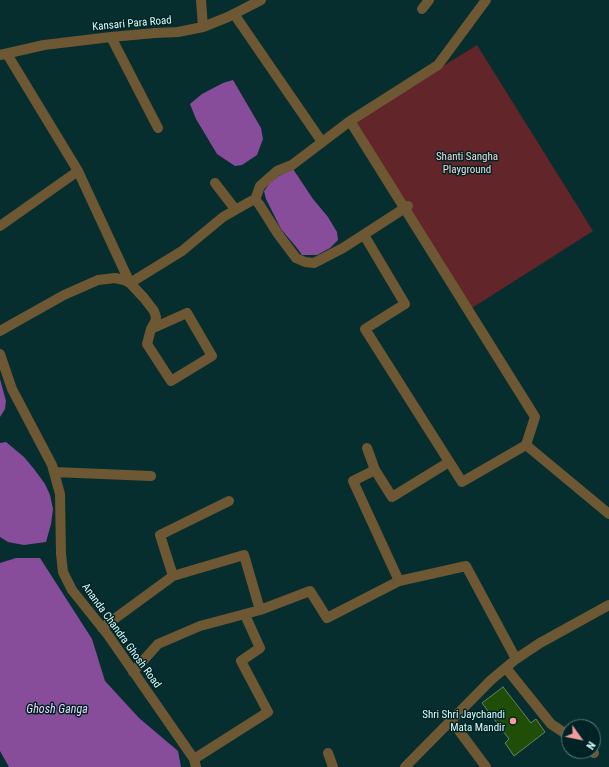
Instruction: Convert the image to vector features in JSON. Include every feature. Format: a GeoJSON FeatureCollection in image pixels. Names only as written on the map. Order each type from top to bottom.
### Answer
{"type":"FeatureCollection","features":[{"type":"Feature","properties":{"kind":"street"},"geometry":{"type":"LineString","coordinates":[[201,0],[204,27]]}},
{"type":"Feature","properties":{"kind":"street","name":"Kansari Para Road"},"geometry":{"type":"LineString","coordinates":[[4,55],[44,46],[111,37],[178,32],[204,27],[261,0]]}},
{"type":"Feature","properties":{"kind":"street"},"geometry":{"type":"LineString","coordinates":[[422,9],[429,0]]}},
{"type":"Feature","properties":{"kind":"street"},"geometry":{"type":"LineString","coordinates":[[130,283],[182,251],[223,217],[255,200],[260,186],[268,177],[277,171],[292,165],[350,121],[438,65],[486,0]]}},
{"type":"Feature","properties":{"kind":"street"},"geometry":{"type":"LineString","coordinates":[[234,14],[322,142]]}},
{"type":"Feature","properties":{"kind":"street"},"geometry":{"type":"LineString","coordinates":[[111,37],[158,128]]}},
{"type":"Feature","properties":{"kind":"street"},"geometry":{"type":"LineString","coordinates":[[4,55],[78,171],[130,283],[154,311],[156,317],[151,329],[147,344],[171,381],[212,356],[187,313],[151,329]]}},
{"type":"Feature","properties":{"kind":"street"},"geometry":{"type":"LineString","coordinates":[[350,121],[406,208],[535,417],[526,445],[462,482],[365,329],[405,304],[364,235]]}},
{"type":"Feature","properties":{"kind":"street"},"geometry":{"type":"LineString","coordinates":[[0,226],[78,171]]}},
{"type":"Feature","properties":{"kind":"street"},"geometry":{"type":"LineString","coordinates":[[215,183],[236,209]]}},
{"type":"Feature","properties":{"kind":"street"},"geometry":{"type":"LineString","coordinates":[[255,200],[296,258],[305,262],[314,263],[364,235],[406,208]]}},
{"type":"Feature","properties":{"kind":"street"},"geometry":{"type":"LineString","coordinates":[[0,331],[64,295],[98,280],[115,278],[130,283]]}},
{"type":"Feature","properties":{"kind":"street","name":"Ananda Chandra Ghosh Road"},"geometry":{"type":"LineString","coordinates":[[0,354],[12,388],[52,465],[60,494],[61,554],[63,572],[72,590],[102,628],[195,763]]}},
{"type":"Feature","properties":{"kind":"street"},"geometry":{"type":"LineString","coordinates":[[526,445],[609,514]]}},
{"type":"Feature","properties":{"kind":"street"},"geometry":{"type":"LineString","coordinates":[[367,448],[375,470],[392,497],[449,462]]}},
{"type":"Feature","properties":{"kind":"street"},"geometry":{"type":"LineString","coordinates":[[375,470],[353,481],[399,581]]}},
{"type":"Feature","properties":{"kind":"street"},"geometry":{"type":"LineString","coordinates":[[54,472],[151,476]]}},
{"type":"Feature","properties":{"kind":"street"},"geometry":{"type":"LineString","coordinates":[[173,576],[160,535],[229,501]]}},
{"type":"Feature","properties":{"kind":"street"},"geometry":{"type":"LineString","coordinates":[[102,628],[173,576],[244,554],[260,610]]}},
{"type":"Feature","properties":{"kind":"street"},"geometry":{"type":"LineString","coordinates":[[133,672],[158,644],[200,626],[245,615],[310,591],[327,618],[399,581],[466,566],[516,659]]}},
{"type":"Feature","properties":{"kind":"street"},"geometry":{"type":"LineString","coordinates":[[404,767],[491,680],[516,659],[540,643],[609,605]]}},
{"type":"Feature","properties":{"kind":"street"},"geometry":{"type":"LineString","coordinates":[[195,763],[268,712],[241,661],[260,648],[245,615]]}},
{"type":"Feature","properties":{"kind":"street"},"geometry":{"type":"LineString","coordinates":[[506,668],[551,724],[561,731]]}},
{"type":"Feature","properties":{"kind":"street"},"geometry":{"type":"LineString","coordinates":[[451,720],[486,767]]}},
{"type":"Feature","properties":{"kind":"street"},"geometry":{"type":"LineString","coordinates":[[328,752],[333,767]]}},
{"type":"Feature","properties":{"kind":"green space","name":"Shanti Sangha Playground"},"geometry":{"type":"Polygon","coordinates":[[[477,45],[593,231],[472,308],[355,121],[477,45]]]}},
{"type":"Feature","properties":{"kind":"water"},"geometry":{"type":"Polygon","coordinates":[[[233,80],[261,128],[263,139],[257,155],[242,165],[235,166],[217,154],[196,119],[190,104],[202,94],[223,83],[233,80]]]}},
{"type":"Feature","properties":{"kind":"water"},"geometry":{"type":"Polygon","coordinates":[[[293,169],[313,199],[328,217],[337,232],[338,240],[330,248],[317,255],[302,255],[281,229],[266,199],[264,191],[271,182],[293,169]]]}},
{"type":"Feature","properties":{"kind":"water"},"geometry":{"type":"Polygon","coordinates":[[[0,379],[6,401],[5,409],[0,417],[0,379]]]}},
{"type":"Feature","properties":{"kind":"water"},"geometry":{"type":"Polygon","coordinates":[[[6,442],[24,457],[34,469],[45,484],[50,495],[53,509],[46,542],[24,545],[8,542],[0,537],[0,443],[6,442]]]}},
{"type":"Feature","properties":{"kind":"water","name":"Ghosh Ganga"},"geometry":{"type":"Polygon","coordinates":[[[16,558],[40,558],[92,639],[105,681],[139,718],[178,751],[181,767],[9,767],[0,751],[0,563],[16,558]]]}},
{"type":"Feature","properties":{"kind":"building","name":"Shri Shri Jaychandi Mata Mandir"},"geometry":{"type":"Polygon","coordinates":[[[503,687],[531,723],[536,719],[545,732],[514,756],[505,743],[509,739],[482,703],[503,687]]]}},
{"type":"Feature","properties":{"kind":"place","name":"Shri Shri Jaychandi Mata Mandir"},"geometry":{"type":"Point","coordinates":[513,721]}}]}
